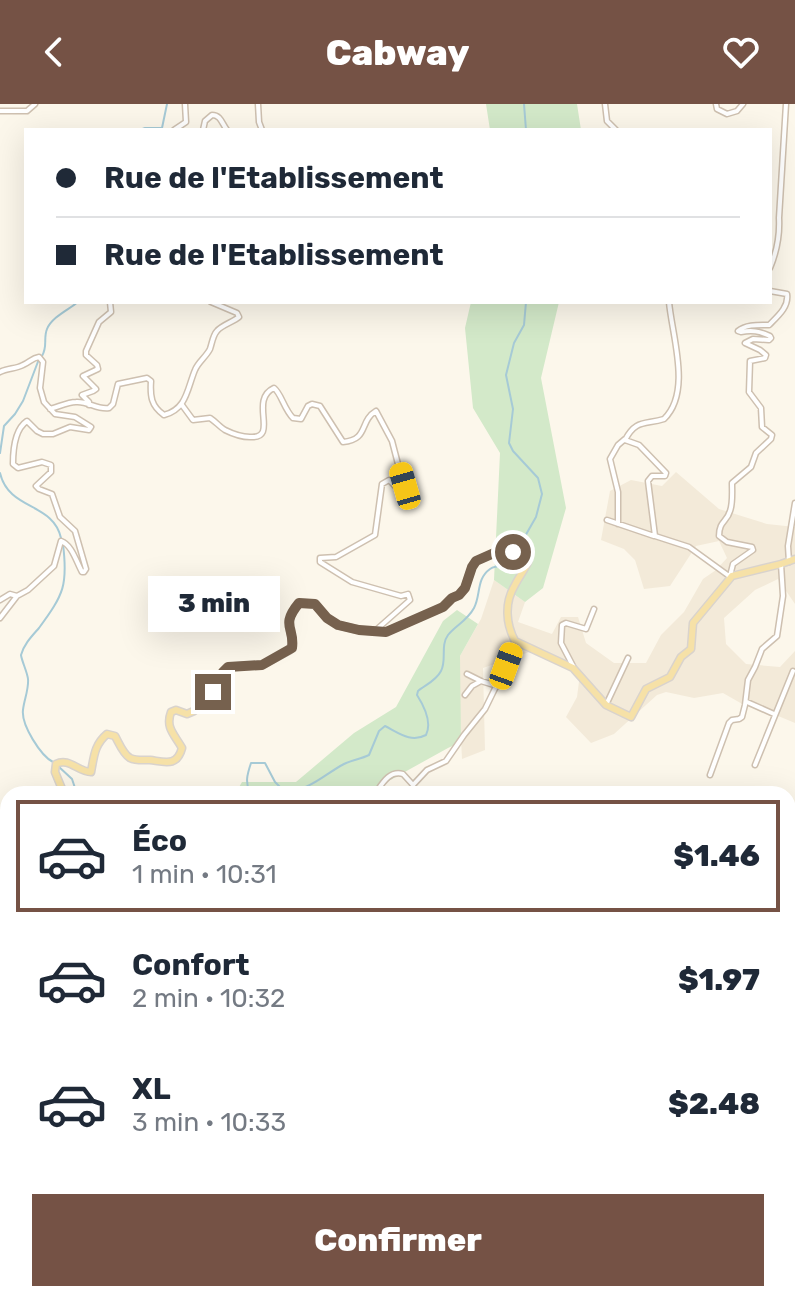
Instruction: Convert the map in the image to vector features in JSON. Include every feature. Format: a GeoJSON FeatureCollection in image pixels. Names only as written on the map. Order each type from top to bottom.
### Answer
{"type":"FeatureCollection","features":[{"type":"Feature","properties":{"kind":"main road"},"geometry":{"type":"LineString","coordinates":[[61,786],[55,772],[56,764],[66,762],[91,772],[94,752],[107,734],[115,736],[123,751],[132,759],[167,763],[175,760],[182,748],[170,730],[171,712],[175,710],[187,714],[194,711],[213,692],[223,672],[230,666],[262,665],[290,650],[293,639],[288,621],[299,603],[315,604],[338,625],[374,632],[390,631],[443,607],[463,591],[476,561],[500,552],[518,553],[528,562],[513,588],[508,609],[507,623],[515,641],[573,668],[606,705],[631,717],[646,689],[670,677],[681,657],[691,649],[693,623],[731,576],[788,562]]}},
{"type":"Feature","properties":{"kind":"street"},"geometry":{"type":"LineString","coordinates":[[4,104],[1,110],[27,111],[35,104]]}},
{"type":"Feature","properties":{"kind":"street"},"geometry":{"type":"LineString","coordinates":[[177,128],[186,122],[185,104]]}},
{"type":"Feature","properties":{"kind":"street"},"geometry":{"type":"LineString","coordinates":[[258,104],[261,128]]}},
{"type":"Feature","properties":{"kind":"street"},"geometry":{"type":"LineString","coordinates":[[605,104],[607,121],[614,128]]}},
{"type":"Feature","properties":{"kind":"street"},"geometry":{"type":"LineString","coordinates":[[716,104],[717,109],[727,114],[737,111],[743,104]]}},
{"type":"Feature","properties":{"kind":"street"},"geometry":{"type":"LineString","coordinates":[[772,263],[780,232],[786,104]]}},
{"type":"Feature","properties":{"kind":"street"},"geometry":{"type":"LineString","coordinates":[[204,128],[208,117],[216,115],[226,128]]}},
{"type":"Feature","properties":{"kind":"street"},"geometry":{"type":"LineString","coordinates":[[607,520],[689,547],[731,576],[733,564],[753,550],[752,547],[727,542],[719,536],[719,527],[731,510],[732,483],[751,467],[756,453],[772,435],[762,427],[761,408],[748,388],[750,361],[765,358],[766,355],[745,343],[753,339],[771,338],[762,332],[738,331],[751,325],[769,325],[786,306],[787,294],[772,291]]}},
{"type":"Feature","properties":{"kind":"street"},"geometry":{"type":"LineString","coordinates":[[89,405],[82,395],[96,389],[83,376],[98,369],[86,351],[99,322],[111,312],[110,304]]}},
{"type":"Feature","properties":{"kind":"street"},"geometry":{"type":"LineString","coordinates":[[50,409],[75,402],[104,410],[113,404],[118,384],[147,378],[151,381],[151,398],[157,410],[167,416],[182,405],[189,393],[195,368],[207,354],[215,333],[239,317],[237,313],[216,304]]}},
{"type":"Feature","properties":{"kind":"street"},"geometry":{"type":"LineString","coordinates":[[618,524],[618,492],[610,459],[618,445],[637,425],[664,419],[675,406],[679,359],[669,304]]}},
{"type":"Feature","properties":{"kind":"street"},"geometry":{"type":"LineString","coordinates":[[0,372],[23,365],[34,357],[41,357],[42,399],[55,414],[79,419],[90,427],[70,427],[46,434],[25,421],[20,428],[13,464],[18,468],[42,462],[51,465],[51,472],[36,486],[52,494],[60,517],[73,528],[85,570],[82,572],[76,558],[62,541],[54,566],[17,596],[0,618]]}},
{"type":"Feature","properties":{"kind":"street"},"geometry":{"type":"LineString","coordinates":[[182,405],[193,420],[210,418],[235,434],[256,437],[262,434],[264,428],[262,403],[269,389],[274,388],[293,418],[301,419],[312,404],[320,406],[343,442],[360,436],[369,416],[376,411],[392,441],[405,491],[402,493],[394,483],[385,481],[382,484],[375,535],[336,557],[320,558],[320,562],[352,582],[401,596],[408,594],[410,600],[374,632]]}},
{"type":"Feature","properties":{"kind":"street"},"geometry":{"type":"LineString","coordinates":[[625,439],[639,445],[666,473],[665,476],[652,476],[648,481],[655,536]]}},
{"type":"Feature","properties":{"kind":"street"},"geometry":{"type":"LineString","coordinates":[[710,775],[730,721],[742,717],[746,684],[760,654],[777,636],[795,503]]}},
{"type":"Feature","properties":{"kind":"street"},"geometry":{"type":"LineString","coordinates":[[0,600],[10,594],[17,596]]}},
{"type":"Feature","properties":{"kind":"street"},"geometry":{"type":"LineString","coordinates":[[573,668],[561,643],[561,627],[566,623],[586,629],[594,609]]}},
{"type":"Feature","properties":{"kind":"street"},"geometry":{"type":"LineString","coordinates":[[380,786],[395,773],[403,774],[413,785],[427,770],[446,761],[485,709],[515,641]]}},
{"type":"Feature","properties":{"kind":"street"},"geometry":{"type":"LineString","coordinates":[[606,705],[628,658]]}},
{"type":"Feature","properties":{"kind":"street"},"geometry":{"type":"LineString","coordinates":[[755,765],[793,671]]}},
{"type":"Feature","properties":{"kind":"street"},"geometry":{"type":"LineString","coordinates":[[467,674],[497,686]]}},
{"type":"Feature","properties":{"kind":"street"},"geometry":{"type":"LineString","coordinates":[[465,695],[481,681]]}},
{"type":"Feature","properties":{"kind":"street"},"geometry":{"type":"LineString","coordinates":[[746,702],[774,714]]}},
{"type":"Feature","properties":{"kind":"shaded area"},"geometry":{"type":"Polygon","coordinates":[[[676,472],[719,509],[767,524],[795,527],[795,604],[778,579],[755,590],[724,618],[726,644],[746,664],[780,667],[795,651],[795,723],[745,702],[744,705],[723,693],[694,698],[666,692],[657,695],[614,734],[591,743],[566,717],[577,697],[580,674],[532,651],[483,668],[485,750],[462,759],[460,656],[481,619],[494,580],[525,602],[518,622],[552,634],[561,617],[578,617],[586,643],[614,663],[646,663],[661,635],[684,612],[703,579],[727,558],[719,541],[696,546],[670,586],[644,589],[635,560],[624,549],[601,540],[610,491],[631,480],[662,486],[676,472]]]}},
{"type":"Feature","properties":{"kind":"green space"},"geometry":{"type":"Polygon","coordinates":[[[486,104],[577,104],[581,128],[490,128],[486,104]]]}},
{"type":"Feature","properties":{"kind":"green space"},"geometry":{"type":"Polygon","coordinates":[[[471,304],[559,304],[541,378],[566,508],[543,588],[525,602],[494,580],[500,453],[473,408],[465,328],[471,304]]]}},
{"type":"Feature","properties":{"kind":"green space"},"geometry":{"type":"Polygon","coordinates":[[[457,610],[478,624],[460,656],[461,742],[379,786],[240,786],[242,782],[296,782],[354,733],[396,707],[443,621],[457,610]]]}},
{"type":"Feature","properties":{"kind":"waterway"},"geometry":{"type":"LineString","coordinates":[[162,128],[167,104]]}},
{"type":"Feature","properties":{"kind":"waterway"},"geometry":{"type":"LineString","coordinates":[[524,104],[526,128]]}},
{"type":"Feature","properties":{"kind":"waterway"},"geometry":{"type":"LineString","coordinates":[[145,128],[162,128]]}},
{"type":"Feature","properties":{"kind":"waterway"},"geometry":{"type":"LineString","coordinates":[[42,356],[49,325],[75,304]]}},
{"type":"Feature","properties":{"kind":"waterway"},"geometry":{"type":"LineString","coordinates":[[522,551],[524,538],[536,517],[542,494],[538,478],[509,443],[513,409],[506,375],[514,343],[524,325],[526,304]]}},
{"type":"Feature","properties":{"kind":"waterway"},"geometry":{"type":"LineString","coordinates":[[0,453],[4,426],[23,401],[39,359]]}},
{"type":"Feature","properties":{"kind":"waterway"},"geometry":{"type":"LineString","coordinates":[[0,473],[12,494],[49,518],[61,538]]}},
{"type":"Feature","properties":{"kind":"waterway"},"geometry":{"type":"LineString","coordinates":[[53,762],[38,747],[25,724],[23,710],[28,679],[21,655],[59,597],[65,570],[63,544]]}},
{"type":"Feature","properties":{"kind":"waterway"},"geometry":{"type":"LineString","coordinates":[[308,786],[344,764],[369,755],[379,731],[385,726],[410,738],[426,735],[428,720],[418,691],[441,671],[446,639],[474,608],[486,573],[496,567],[514,566],[520,558]]}},
{"type":"Feature","properties":{"kind":"waterway"},"geometry":{"type":"LineString","coordinates":[[247,786],[251,763],[265,763],[279,786]]}},
{"type":"Feature","properties":{"kind":"waterway"},"geometry":{"type":"LineString","coordinates":[[58,766],[72,779],[74,786]]}},
{"type":"Feature","properties":{"kind":"route"},"geometry":{"type":"LineString","coordinates":[[213,692],[228,667],[262,665],[292,648],[288,621],[299,603],[319,606],[335,624],[386,632],[443,607],[459,595],[476,561],[494,553],[513,552]]}}]}
